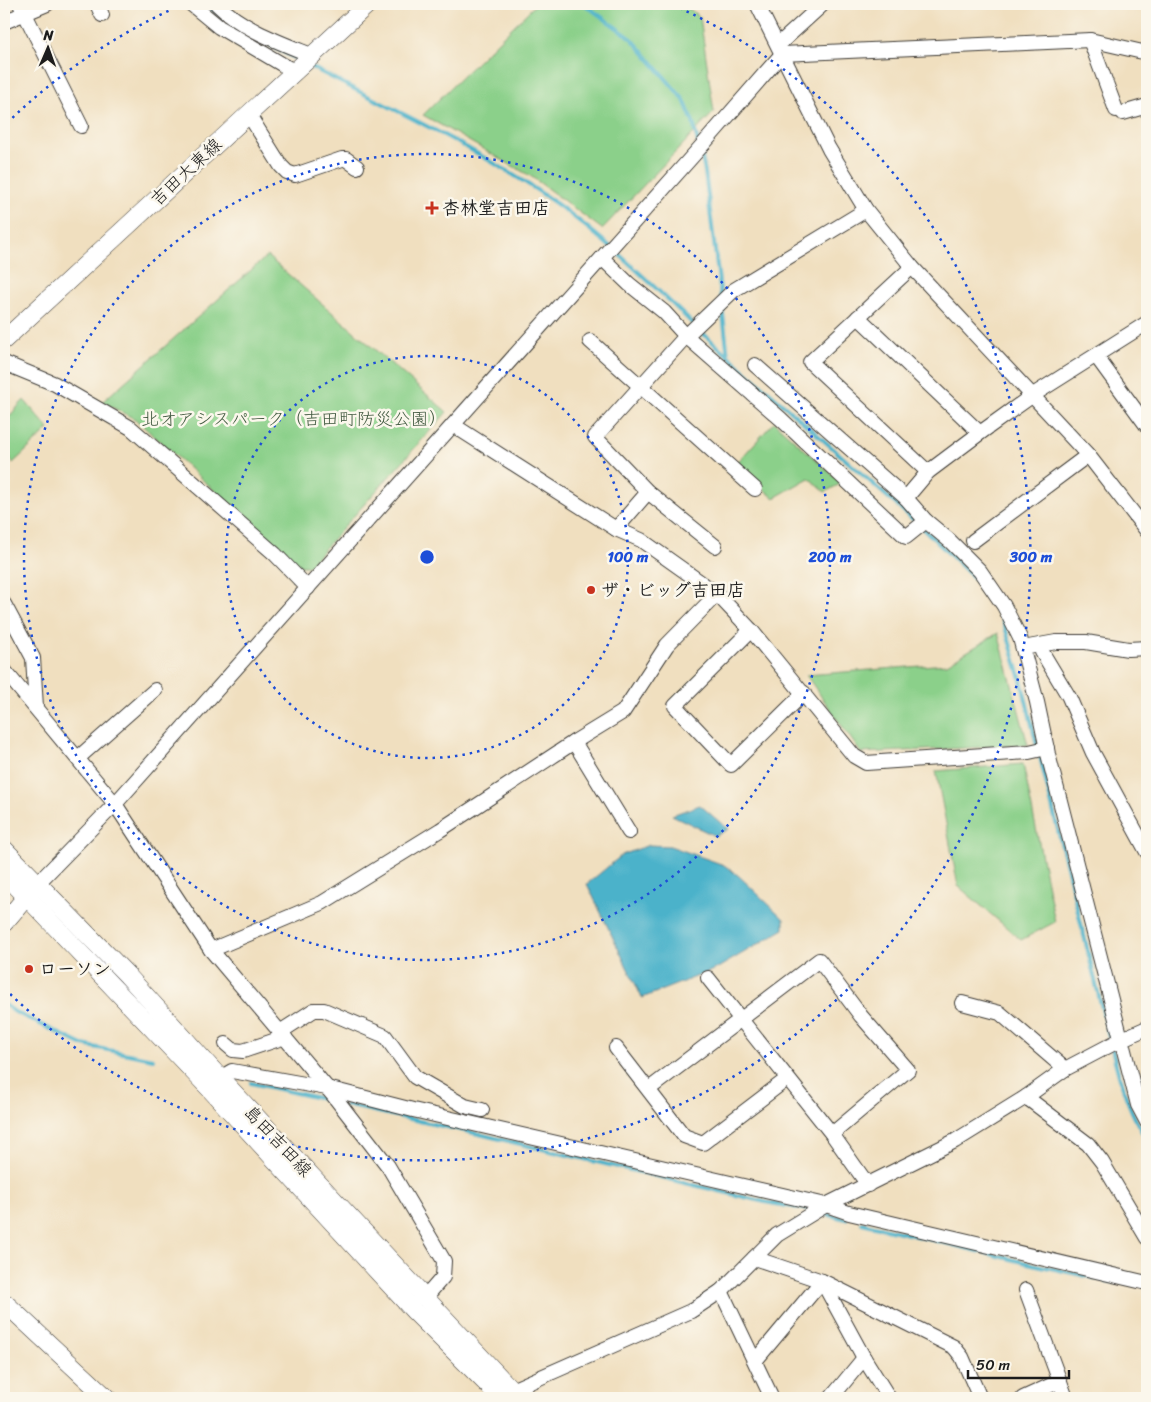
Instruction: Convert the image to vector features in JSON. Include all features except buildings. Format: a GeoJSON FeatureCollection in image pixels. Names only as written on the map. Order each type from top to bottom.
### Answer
{"type":"FeatureCollection","features":[{"type":"Feature","properties":{"kind":"main road","name":"吉田大東線"},"geometry":{"type":"LineString","coordinates":[[4,340],[368,4]]}},
{"type":"Feature","properties":{"kind":"main road","name":"島田吉田線"},"geometry":{"type":"LineString","coordinates":[[4,850],[127,975],[424,1299],[504,1396]]}},
{"type":"Feature","properties":{"kind":"main road","name":"島田吉田線"},"geometry":{"type":"LineString","coordinates":[[4,873],[209,1088],[414,1311],[504,1396]]}},
{"type":"Feature","properties":{"kind":"main road"},"geometry":{"type":"LineString","coordinates":[[4,923],[38,883]]}},
{"type":"Feature","properties":{"kind":"main road"},"geometry":{"type":"LineString","coordinates":[[4,1302],[107,1398]]}},
{"type":"Feature","properties":{"kind":"street"},"geometry":{"type":"LineString","coordinates":[[4,22],[22,9],[47,4]]}},
{"type":"Feature","properties":{"kind":"street"},"geometry":{"type":"LineString","coordinates":[[191,4],[219,27],[296,71]]}},
{"type":"Feature","properties":{"kind":"street"},"geometry":{"type":"LineString","coordinates":[[217,4],[227,14],[264,35],[311,56]]}},
{"type":"Feature","properties":{"kind":"street"},"geometry":{"type":"LineString","coordinates":[[757,4],[829,149],[866,210],[912,267],[1088,455],[1147,532]]}},
{"type":"Feature","properties":{"kind":"street"},"geometry":{"type":"LineString","coordinates":[[38,883],[115,804],[308,588],[693,156],[780,49],[823,4]]}},
{"type":"Feature","properties":{"kind":"street"},"geometry":{"type":"LineString","coordinates":[[22,9],[81,126]]}},
{"type":"Feature","properties":{"kind":"street"},"geometry":{"type":"LineString","coordinates":[[780,49],[1090,40],[1147,53]]}},
{"type":"Feature","properties":{"kind":"street"},"geometry":{"type":"LineString","coordinates":[[1090,40],[1119,112],[1147,106]]}},
{"type":"Feature","properties":{"kind":"street"},"geometry":{"type":"LineString","coordinates":[[249,115],[281,166],[287,172],[295,175],[342,159],[346,159],[357,167]]}},
{"type":"Feature","properties":{"kind":"street"},"geometry":{"type":"LineString","coordinates":[[715,546],[648,492],[595,437],[688,335],[734,290],[866,210]]}},
{"type":"Feature","properties":{"kind":"street"},"geometry":{"type":"LineString","coordinates":[[603,257],[629,284],[664,312],[906,537],[925,521]]}},
{"type":"Feature","properties":{"kind":"street"},"geometry":{"type":"LineString","coordinates":[[912,267],[810,362],[928,472]]}},
{"type":"Feature","properties":{"kind":"street"},"geometry":{"type":"LineString","coordinates":[[858,317],[980,433]]}},
{"type":"Feature","properties":{"kind":"street"},"geometry":{"type":"LineString","coordinates":[[906,498],[928,472],[980,433],[1033,395],[1147,323]]}},
{"type":"Feature","properties":{"kind":"street"},"geometry":{"type":"LineString","coordinates":[[590,341],[756,489]]}},
{"type":"Feature","properties":{"kind":"street"},"geometry":{"type":"LineString","coordinates":[[1096,356],[1147,426]]}},
{"type":"Feature","properties":{"kind":"street"},"geometry":{"type":"LineString","coordinates":[[4,363],[55,384],[131,428],[274,554],[308,588]]}},
{"type":"Feature","properties":{"kind":"street"},"geometry":{"type":"LineString","coordinates":[[755,365],[906,498],[925,521],[950,541],[980,571],[1004,606],[1023,648],[1037,702],[1045,749],[1120,1040],[1138,1105],[1147,1122]]}},
{"type":"Feature","properties":{"kind":"street"},"geometry":{"type":"LineString","coordinates":[[453,424],[616,529],[641,540],[717,594],[751,630],[854,756],[866,763],[1029,752],[1045,749]]}},
{"type":"Feature","properties":{"kind":"street"},"geometry":{"type":"LineString","coordinates":[[973,541],[1088,455]]}},
{"type":"Feature","properties":{"kind":"street"},"geometry":{"type":"LineString","coordinates":[[616,529],[648,492]]}},
{"type":"Feature","properties":{"kind":"street"},"geometry":{"type":"LineString","coordinates":[[211,950],[322,903],[440,830],[623,712],[668,644],[717,594]]}},
{"type":"Feature","properties":{"kind":"street"},"geometry":{"type":"LineString","coordinates":[[4,604],[33,658],[36,707]]}},
{"type":"Feature","properties":{"kind":"street"},"geometry":{"type":"LineString","coordinates":[[751,630],[674,706],[731,765],[804,693]]}},
{"type":"Feature","properties":{"kind":"street"},"geometry":{"type":"LineString","coordinates":[[1023,648],[1056,642],[1086,642],[1128,649],[1147,648]]}},
{"type":"Feature","properties":{"kind":"street"},"geometry":{"type":"LineString","coordinates":[[1042,652],[1069,697],[1093,753],[1147,852]]}},
{"type":"Feature","properties":{"kind":"street"},"geometry":{"type":"LineString","coordinates":[[5,675],[36,707],[115,804],[211,950],[330,1091],[388,1166],[444,1261],[443,1276],[424,1299]]}},
{"type":"Feature","properties":{"kind":"street"},"geometry":{"type":"LineString","coordinates":[[78,758],[155,690]]}},
{"type":"Feature","properties":{"kind":"street"},"geometry":{"type":"LineString","coordinates":[[574,742],[629,832]]}},
{"type":"Feature","properties":{"kind":"street"},"geometry":{"type":"LineString","coordinates":[[649,1089],[819,960],[861,1016],[908,1070],[832,1134]]}},
{"type":"Feature","properties":{"kind":"street"},"geometry":{"type":"LineString","coordinates":[[708,978],[832,1134],[868,1185]]}},
{"type":"Feature","properties":{"kind":"street"},"geometry":{"type":"LineString","coordinates":[[962,1003],[1000,1013],[1065,1070]]}},
{"type":"Feature","properties":{"kind":"street"},"geometry":{"type":"LineString","coordinates":[[226,1044],[232,1050],[243,1051],[282,1034],[314,1010],[324,1010],[385,1036],[415,1077],[465,1106],[482,1110]]}},
{"type":"Feature","properties":{"kind":"street"},"geometry":{"type":"LineString","coordinates":[[504,1396],[691,1311],[721,1291],[777,1236],[823,1207],[955,1141],[1065,1070],[1120,1040],[1147,1028]]}},
{"type":"Feature","properties":{"kind":"street"},"geometry":{"type":"LineString","coordinates":[[616,1048],[684,1136],[703,1143],[787,1079]]}},
{"type":"Feature","properties":{"kind":"street"},"geometry":{"type":"LineString","coordinates":[[220,1078],[232,1070],[330,1091],[1147,1284]]}},
{"type":"Feature","properties":{"kind":"street"},"geometry":{"type":"LineString","coordinates":[[1026,1096],[1088,1144],[1102,1162],[1147,1238]]}},
{"type":"Feature","properties":{"kind":"street"},"geometry":{"type":"LineString","coordinates":[[754,1258],[822,1281],[954,1347],[962,1357],[980,1398]]}},
{"type":"Feature","properties":{"kind":"street"},"geometry":{"type":"LineString","coordinates":[[822,1281],[864,1358],[889,1398]]}},
{"type":"Feature","properties":{"kind":"street"},"geometry":{"type":"LineString","coordinates":[[756,1361],[822,1281]]}},
{"type":"Feature","properties":{"kind":"street"},"geometry":{"type":"LineString","coordinates":[[1026,1290],[1066,1398]]}},
{"type":"Feature","properties":{"kind":"street"},"geometry":{"type":"LineString","coordinates":[[721,1291],[772,1398]]}},
{"type":"Feature","properties":{"kind":"street"},"geometry":{"type":"LineString","coordinates":[[831,1398],[864,1358]]}},
{"type":"Feature","properties":{"kind":"street"},"geometry":{"type":"LineString","coordinates":[[1023,1398],[1060,1381]]}},
{"type":"Feature","properties":{"kind":"green space"},"geometry":{"type":"Polygon","coordinates":[[[536,4],[683,4],[700,17],[714,112],[602,229],[532,177],[423,115],[536,4]]]}},
{"type":"Feature","properties":{"kind":"green space","name":"北オアシスパーク（吉田町防災公園）"},"geometry":{"type":"Polygon","coordinates":[[[267,256],[447,412],[309,566],[298,566],[135,419],[102,402],[267,256]]]}},
{"type":"Feature","properties":{"kind":"green space"},"geometry":{"type":"Polygon","coordinates":[[[24,400],[49,429],[13,463],[4,452],[4,422],[24,400]]]}},
{"type":"Feature","properties":{"kind":"green space"},"geometry":{"type":"Polygon","coordinates":[[[774,422],[842,483],[825,492],[809,478],[774,498],[735,465],[774,422]]]}},
{"type":"Feature","properties":{"kind":"green space"},"geometry":{"type":"Polygon","coordinates":[[[998,633],[1028,745],[861,753],[806,675],[947,664],[998,633]]]}},
{"type":"Feature","properties":{"kind":"green space"},"geometry":{"type":"Polygon","coordinates":[[[1023,764],[1055,922],[1021,940],[958,886],[936,771],[1023,764]]]}},
{"type":"Feature","properties":{"kind":"water"},"geometry":{"type":"Polygon","coordinates":[[[700,805],[728,829],[715,836],[672,815],[700,805]]]}},
{"type":"Feature","properties":{"kind":"water"},"geometry":{"type":"Polygon","coordinates":[[[649,845],[670,846],[724,865],[739,876],[784,919],[784,929],[716,969],[642,998],[587,884],[622,855],[649,845]]]}},
{"type":"Feature","properties":{"kind":"waterway"},"geometry":{"type":"LineString","coordinates":[[205,4],[224,19]]}},
{"type":"Feature","properties":{"kind":"waterway"},"geometry":{"type":"LineString","coordinates":[[584,4],[632,39],[684,100],[693,122],[698,143]]}},
{"type":"Feature","properties":{"kind":"waterway"},"geometry":{"type":"LineString","coordinates":[[236,28],[299,60]]}},
{"type":"Feature","properties":{"kind":"waterway"},"geometry":{"type":"LineString","coordinates":[[309,66],[434,130],[525,182],[573,216],[608,245],[693,324]]}},
{"type":"Feature","properties":{"kind":"waterway"},"geometry":{"type":"LineString","coordinates":[[701,153],[721,297]]}},
{"type":"Feature","properties":{"kind":"waterway"},"geometry":{"type":"LineString","coordinates":[[722,306],[728,356]]}},
{"type":"Feature","properties":{"kind":"waterway"},"geometry":{"type":"LineString","coordinates":[[698,329],[917,523]]}},
{"type":"Feature","properties":{"kind":"waterway"},"geometry":{"type":"LineString","coordinates":[[923,528],[981,585],[1001,614],[1020,676],[1110,1041]]}},
{"type":"Feature","properties":{"kind":"waterway"},"geometry":{"type":"LineString","coordinates":[[4,1004],[15,1012],[83,1045],[153,1059]]}},
{"type":"Feature","properties":{"kind":"waterway"},"geometry":{"type":"LineString","coordinates":[[1112,1048],[1125,1096],[1147,1140]]}},
{"type":"Feature","properties":{"kind":"waterway"},"geometry":{"type":"LineString","coordinates":[[251,1083],[332,1101]]}},
{"type":"Feature","properties":{"kind":"waterway"},"geometry":{"type":"LineString","coordinates":[[346,1105],[483,1135],[765,1202],[809,1210]]}},
{"type":"Feature","properties":{"kind":"waterway"},"geometry":{"type":"LineString","coordinates":[[821,1213],[846,1219]]}},
{"type":"Feature","properties":{"kind":"waterway"},"geometry":{"type":"LineString","coordinates":[[862,1223],[1113,1282]]}},
{"type":"Feature","properties":{"kind":"place","name":"杏林堂吉田店"},"geometry":{"type":"Point","coordinates":[432,208]}},
{"type":"Feature","properties":{"kind":"place","name":"ザ・ビッグ吉田店"},"geometry":{"type":"Point","coordinates":[591,590]}},
{"type":"Feature","properties":{"kind":"place","name":"ローソン"},"geometry":{"type":"Point","coordinates":[29,969]}}]}
